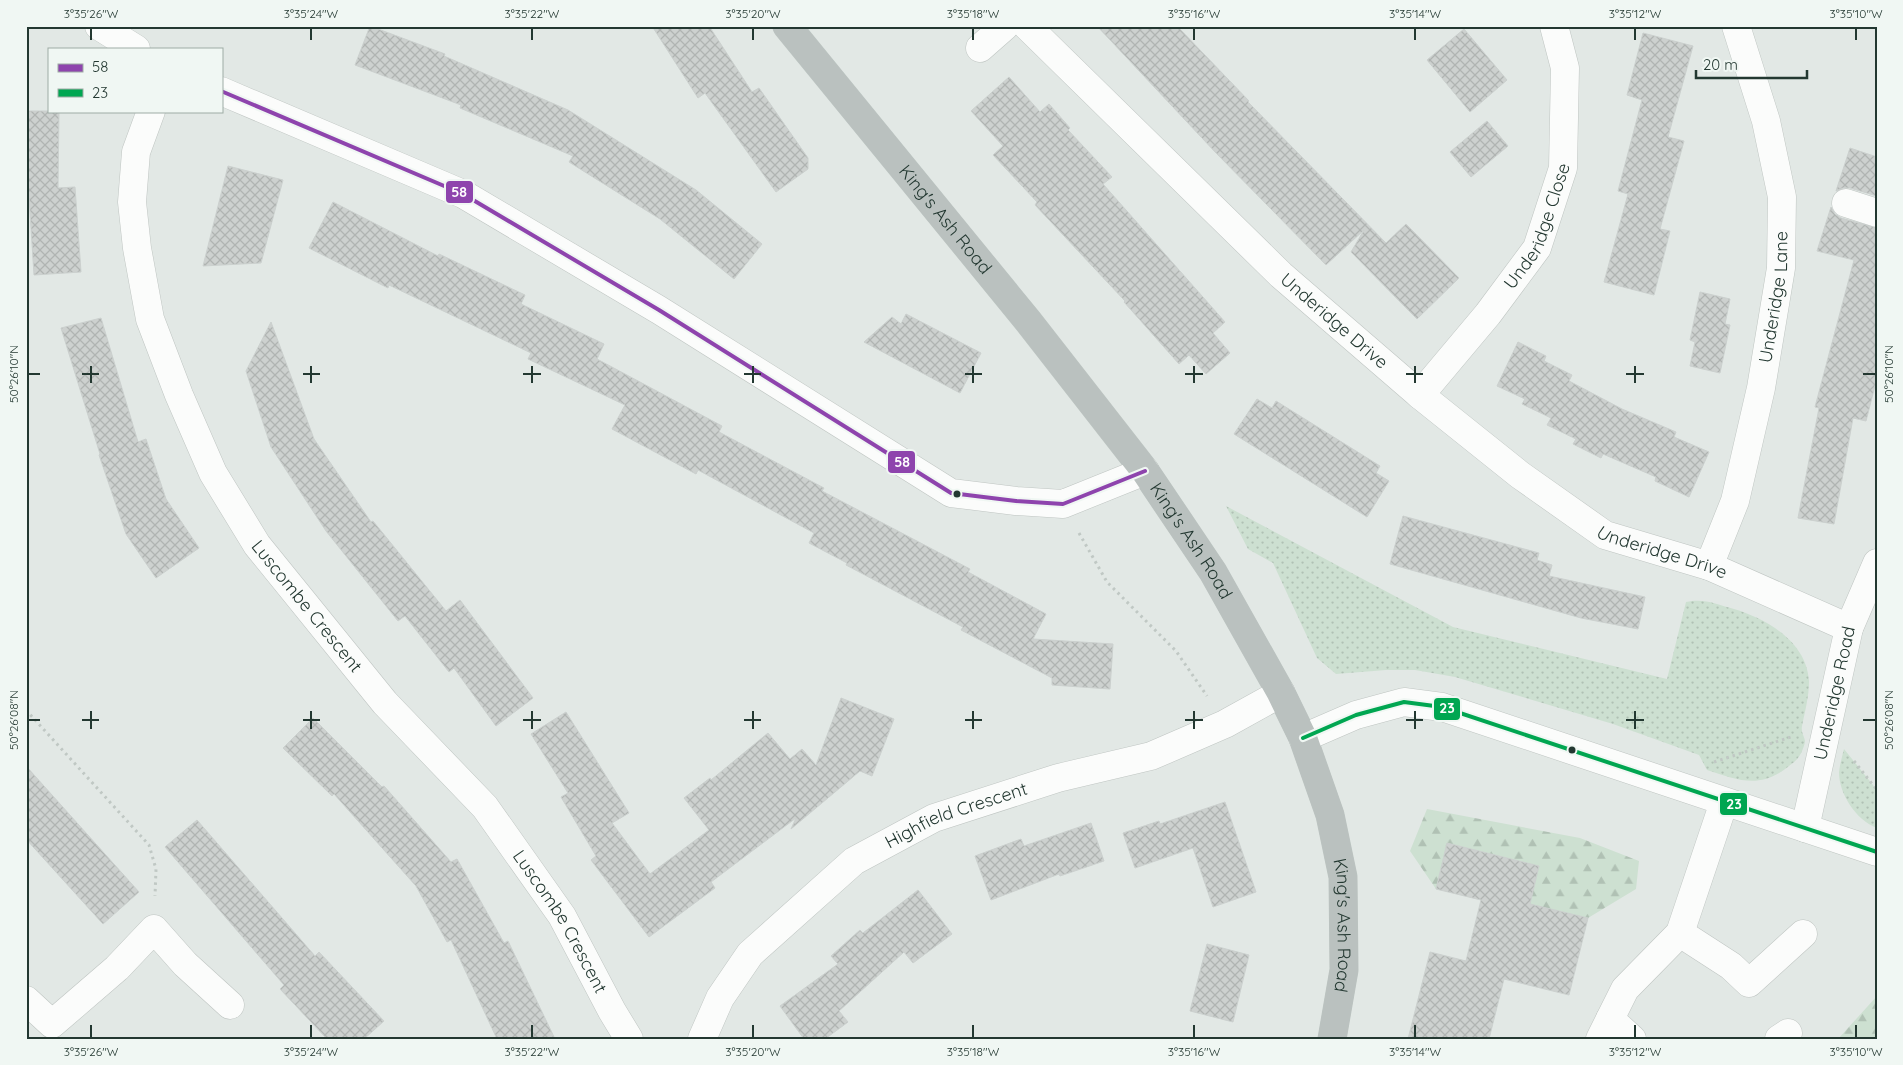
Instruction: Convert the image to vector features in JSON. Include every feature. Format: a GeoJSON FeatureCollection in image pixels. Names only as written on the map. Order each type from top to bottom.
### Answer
{"type":"FeatureCollection","features":[{"type":"Feature","properties":{"kind":"highway","name":"King's Ash Road"},"geometry":{"type":"LineString","coordinates":[[787,26],[1028,321],[1145,472],[1213,572],[1281,694],[1303,738],[1330,815],[1343,877],[1344,970],[1332,1039]]}},
{"type":"Feature","properties":{"kind":"street"},"geometry":{"type":"LineString","coordinates":[[99,26],[134,48]]}},
{"type":"Feature","properties":{"kind":"street"},"geometry":{"type":"LineString","coordinates":[[980,48],[1005,26]]}},
{"type":"Feature","properties":{"kind":"street","name":"Underidge Drive"},"geometry":{"type":"LineString","coordinates":[[1026,26],[1281,275],[1420,395],[1520,475],[1605,535],[1709,566],[1849,628]]}},
{"type":"Feature","properties":{"kind":"street","name":"Underidge Close"},"geometry":{"type":"LineString","coordinates":[[1420,395],[1488,314],[1537,248],[1563,168],[1565,68],[1554,26]]}},
{"type":"Feature","properties":{"kind":"street","name":"Underidge Lane"},"geometry":{"type":"LineString","coordinates":[[1709,566],[1735,501],[1761,388],[1781,268],[1782,197],[1766,121],[1736,26]]}},
{"type":"Feature","properties":{"kind":"street"},"geometry":{"type":"LineString","coordinates":[[222,91],[464,194],[659,310],[951,493],[1016,501],[1063,504],[1145,472]]}},
{"type":"Feature","properties":{"kind":"street","name":"Luscombe Crescent"},"geometry":{"type":"LineString","coordinates":[[151,112],[136,152],[132,202],[137,248],[150,319],[179,395],[213,473],[257,546],[385,703],[485,807],[562,916],[612,1011],[629,1039]]}},
{"type":"Feature","properties":{"kind":"street"},"geometry":{"type":"LineString","coordinates":[[1846,204],[1877,213]]}},
{"type":"Feature","properties":{"kind":"street","name":"Underidge Road"},"geometry":{"type":"LineString","coordinates":[[1805,828],[1849,628],[1877,563]]}},
{"type":"Feature","properties":{"kind":"street","name":"Highfield Crescent"},"geometry":{"type":"LineString","coordinates":[[702,1039],[720,998],[750,954],[854,861],[934,818],[1058,778],[1151,756],[1225,724],[1281,694]]}},
{"type":"Feature","properties":{"kind":"street"},"geometry":{"type":"LineString","coordinates":[[1303,738],[1356,715],[1404,702],[1442,707],[1877,852]]}},
{"type":"Feature","properties":{"kind":"street"},"geometry":{"type":"LineString","coordinates":[[1632,1039],[1605,1029],[1625,989],[1680,933],[1724,802]]}},
{"type":"Feature","properties":{"kind":"street"},"geometry":{"type":"LineString","coordinates":[[26,1000],[44,1031],[117,968],[154,929],[185,964],[230,1005]]}},
{"type":"Feature","properties":{"kind":"street"},"geometry":{"type":"LineString","coordinates":[[1680,933],[1731,966],[1750,983],[1804,934]]}},
{"type":"Feature","properties":{"kind":"path"},"geometry":{"type":"LineString","coordinates":[[1063,504],[1107,582],[1176,651],[1225,724]]}},
{"type":"Feature","properties":{"kind":"path"},"geometry":{"type":"LineString","coordinates":[[26,710],[149,845],[156,869],[154,929]]}},
{"type":"Feature","properties":{"kind":"path"},"geometry":{"type":"LineString","coordinates":[[1658,780],[1826,726],[1877,790]]}},
{"type":"Feature","properties":{"kind":"green space"},"geometry":{"type":"Polygon","coordinates":[[[1226,506],[1453,627],[1667,679],[1686,602],[1710,602],[1747,613],[1783,634],[1801,655],[1807,667],[1809,687],[1802,726],[1805,741],[1802,750],[1792,764],[1778,773],[1768,778],[1749,781],[1707,770],[1699,755],[1613,724],[1455,677],[1415,670],[1336,674],[1317,658],[1273,563],[1248,549],[1226,506]]]}},
{"type":"Feature","properties":{"kind":"green space"},"geometry":{"type":"Polygon","coordinates":[[[1844,749],[1877,790],[1877,828],[1862,819],[1845,797],[1839,772],[1844,749]]]}},
{"type":"Feature","properties":{"kind":"green space"},"geometry":{"type":"Polygon","coordinates":[[[1427,809],[1580,838],[1639,861],[1636,889],[1588,918],[1530,904],[1539,866],[1447,843],[1436,889],[1410,851],[1427,809]]]}},
{"type":"Feature","properties":{"kind":"green space"},"geometry":{"type":"Polygon","coordinates":[[[1877,996],[1877,1039],[1838,1039],[1877,996]]]}},
{"type":"Feature","properties":{"kind":"building"},"geometry":{"type":"Polygon","coordinates":[[[370,26],[445,54],[444,56],[568,110],[696,190],[762,244],[734,279],[660,219],[569,162],[573,156],[460,108],[461,105],[355,65],[370,26]]]}},
{"type":"Feature","properties":{"kind":"building"},"geometry":{"type":"Polygon","coordinates":[[[652,26],[709,26],[752,92],[759,88],[808,158],[808,169],[776,192],[705,93],[698,98],[652,26]]]}},
{"type":"Feature","properties":{"kind":"building"},"geometry":{"type":"Polygon","coordinates":[[[1097,26],[1177,26],[1248,102],[1386,243],[1406,224],[1459,278],[1417,319],[1351,252],[1364,230],[1326,265],[1217,154],[1097,26]]]}},
{"type":"Feature","properties":{"kind":"building"},"geometry":{"type":"Polygon","coordinates":[[[1464,29],[1507,80],[1470,112],[1427,60],[1464,29]]]}},
{"type":"Feature","properties":{"kind":"building"},"geometry":{"type":"Polygon","coordinates":[[[1643,33],[1693,46],[1668,137],[1684,141],[1660,229],[1670,231],[1654,295],[1604,282],[1628,194],[1618,191],[1642,100],[1627,95],[1643,33]]]}},
{"type":"Feature","properties":{"kind":"building"},"geometry":{"type":"Polygon","coordinates":[[[1009,77],[1040,112],[1049,104],[1070,128],[1068,130],[1112,177],[1103,184],[1225,322],[1213,333],[1230,353],[1206,374],[1189,355],[1179,364],[1125,301],[1035,205],[1037,202],[993,155],[1003,146],[971,111],[1009,77]]]}},
{"type":"Feature","properties":{"kind":"building"},"geometry":{"type":"Polygon","coordinates":[[[26,111],[59,112],[58,188],[75,187],[81,272],[34,275],[26,150],[26,111]]]}},
{"type":"Feature","properties":{"kind":"building"},"geometry":{"type":"Polygon","coordinates":[[[1487,121],[1508,146],[1471,177],[1450,152],[1487,121]]]}},
{"type":"Feature","properties":{"kind":"building"},"geometry":{"type":"Polygon","coordinates":[[[1850,148],[1877,157],[1877,196],[1850,188],[1836,191],[1850,148]]]}},
{"type":"Feature","properties":{"kind":"building"},"geometry":{"type":"Polygon","coordinates":[[[228,166],[283,180],[261,263],[203,266],[228,166]]]}},
{"type":"Feature","properties":{"kind":"building"},"geometry":{"type":"Polygon","coordinates":[[[333,202],[438,256],[439,254],[525,295],[521,304],[604,344],[597,359],[722,426],[719,432],[824,488],[822,491],[970,569],[968,572],[1046,614],[1033,639],[1113,644],[1110,689],[1052,685],[1052,678],[961,630],[963,627],[846,565],[847,563],[809,543],[814,533],[698,470],[696,474],[612,429],[625,405],[528,359],[531,353],[389,285],[388,288],[309,248],[333,202]]]}},
{"type":"Feature","properties":{"kind":"building"},"geometry":{"type":"Polygon","coordinates":[[[1831,207],[1835,214],[1841,218],[1877,228],[1877,378],[1866,421],[1853,418],[1834,524],[1798,518],[1819,408],[1815,407],[1854,260],[1817,251],[1831,207]]]}},
{"type":"Feature","properties":{"kind":"building"},"geometry":{"type":"Polygon","coordinates":[[[1700,292],[1730,299],[1725,324],[1730,325],[1720,373],[1690,366],[1695,342],[1690,340],[1700,292]]]}},
{"type":"Feature","properties":{"kind":"building"},"geometry":{"type":"Polygon","coordinates":[[[906,314],[981,353],[960,393],[864,342],[892,317],[901,324],[906,314]]]}},
{"type":"Feature","properties":{"kind":"building"},"geometry":{"type":"Polygon","coordinates":[[[101,318],[138,442],[146,439],[166,499],[199,548],[156,578],[126,534],[99,455],[61,328],[101,318]]]}},
{"type":"Feature","properties":{"kind":"building"},"geometry":{"type":"Polygon","coordinates":[[[271,322],[314,439],[371,522],[373,521],[446,611],[460,600],[533,698],[496,726],[454,668],[449,672],[405,616],[398,621],[326,531],[271,447],[246,371],[271,322]]]}},
{"type":"Feature","properties":{"kind":"building"},"geometry":{"type":"Polygon","coordinates":[[[1518,342],[1546,356],[1544,361],[1572,375],[1569,381],[1622,409],[1676,432],[1674,437],[1709,452],[1689,497],[1655,481],[1656,477],[1603,454],[1601,458],[1573,444],[1576,439],[1547,425],[1551,418],[1522,404],[1525,399],[1497,386],[1518,342]]]}},
{"type":"Feature","properties":{"kind":"building"},"geometry":{"type":"Polygon","coordinates":[[[1257,399],[1272,408],[1276,401],[1380,466],[1376,473],[1389,481],[1367,517],[1234,434],[1257,399]]]}},
{"type":"Feature","properties":{"kind":"building"},"geometry":{"type":"Polygon","coordinates":[[[1403,516],[1539,553],[1537,560],[1552,565],[1549,576],[1645,597],[1638,629],[1581,618],[1390,564],[1403,516]]]}},
{"type":"Feature","properties":{"kind":"building"},"geometry":{"type":"Polygon","coordinates":[[[841,698],[894,719],[872,776],[860,771],[791,829],[796,818],[711,882],[715,888],[649,937],[591,860],[596,856],[561,797],[568,793],[531,734],[566,712],[629,813],[612,823],[650,874],[709,830],[684,798],[710,778],[711,780],[768,733],[790,759],[802,749],[816,765],[841,698]]]}},
{"type":"Feature","properties":{"kind":"building"},"geometry":{"type":"Polygon","coordinates":[[[313,718],[382,787],[384,786],[451,862],[457,859],[504,943],[508,941],[555,1039],[497,1039],[451,940],[447,942],[416,886],[334,794],[332,796],[283,748],[313,718]]]}},
{"type":"Feature","properties":{"kind":"building"},"geometry":{"type":"Polygon","coordinates":[[[26,766],[139,892],[103,924],[26,839],[26,766]]]}},
{"type":"Feature","properties":{"kind":"building"},"geometry":{"type":"Polygon","coordinates":[[[1225,802],[1256,892],[1213,907],[1193,848],[1135,868],[1123,833],[1159,821],[1160,824],[1225,802]]]}},
{"type":"Feature","properties":{"kind":"building"},"geometry":{"type":"Polygon","coordinates":[[[197,820],[315,956],[319,952],[384,1021],[364,1039],[327,1039],[280,989],[284,985],[165,847],[197,820]]]}},
{"type":"Feature","properties":{"kind":"building"},"geometry":{"type":"Polygon","coordinates":[[[1091,823],[1104,861],[1060,876],[1059,874],[991,900],[975,856],[1021,839],[1024,846],[1091,823]]]}},
{"type":"Feature","properties":{"kind":"building"},"geometry":{"type":"Polygon","coordinates":[[[1447,843],[1539,866],[1530,904],[1588,918],[1569,995],[1504,979],[1489,1039],[1408,1039],[1430,952],[1466,961],[1481,900],[1436,889],[1447,843]]]}},
{"type":"Feature","properties":{"kind":"building"},"geometry":{"type":"Polygon","coordinates":[[[918,890],[952,934],[913,963],[904,952],[839,1011],[848,1022],[825,1039],[804,1039],[780,1006],[838,964],[831,956],[860,930],[863,933],[918,890]]]}},
{"type":"Feature","properties":{"kind":"building"},"geometry":{"type":"Polygon","coordinates":[[[1207,944],[1249,955],[1233,1022],[1190,1011],[1207,944]]]}},
{"type":"Feature","properties":{"kind":"transit line","name":"58"},"geometry":{"type":"LineString","coordinates":[[222,91],[463,194],[659,310],[951,493],[1016,501],[1063,504],[1145,471]]}},
{"type":"Feature","properties":{"kind":"transit line","name":"23"},"geometry":{"type":"LineString","coordinates":[[1303,738],[1356,715],[1404,702],[1442,707],[1877,852]]}}]}
